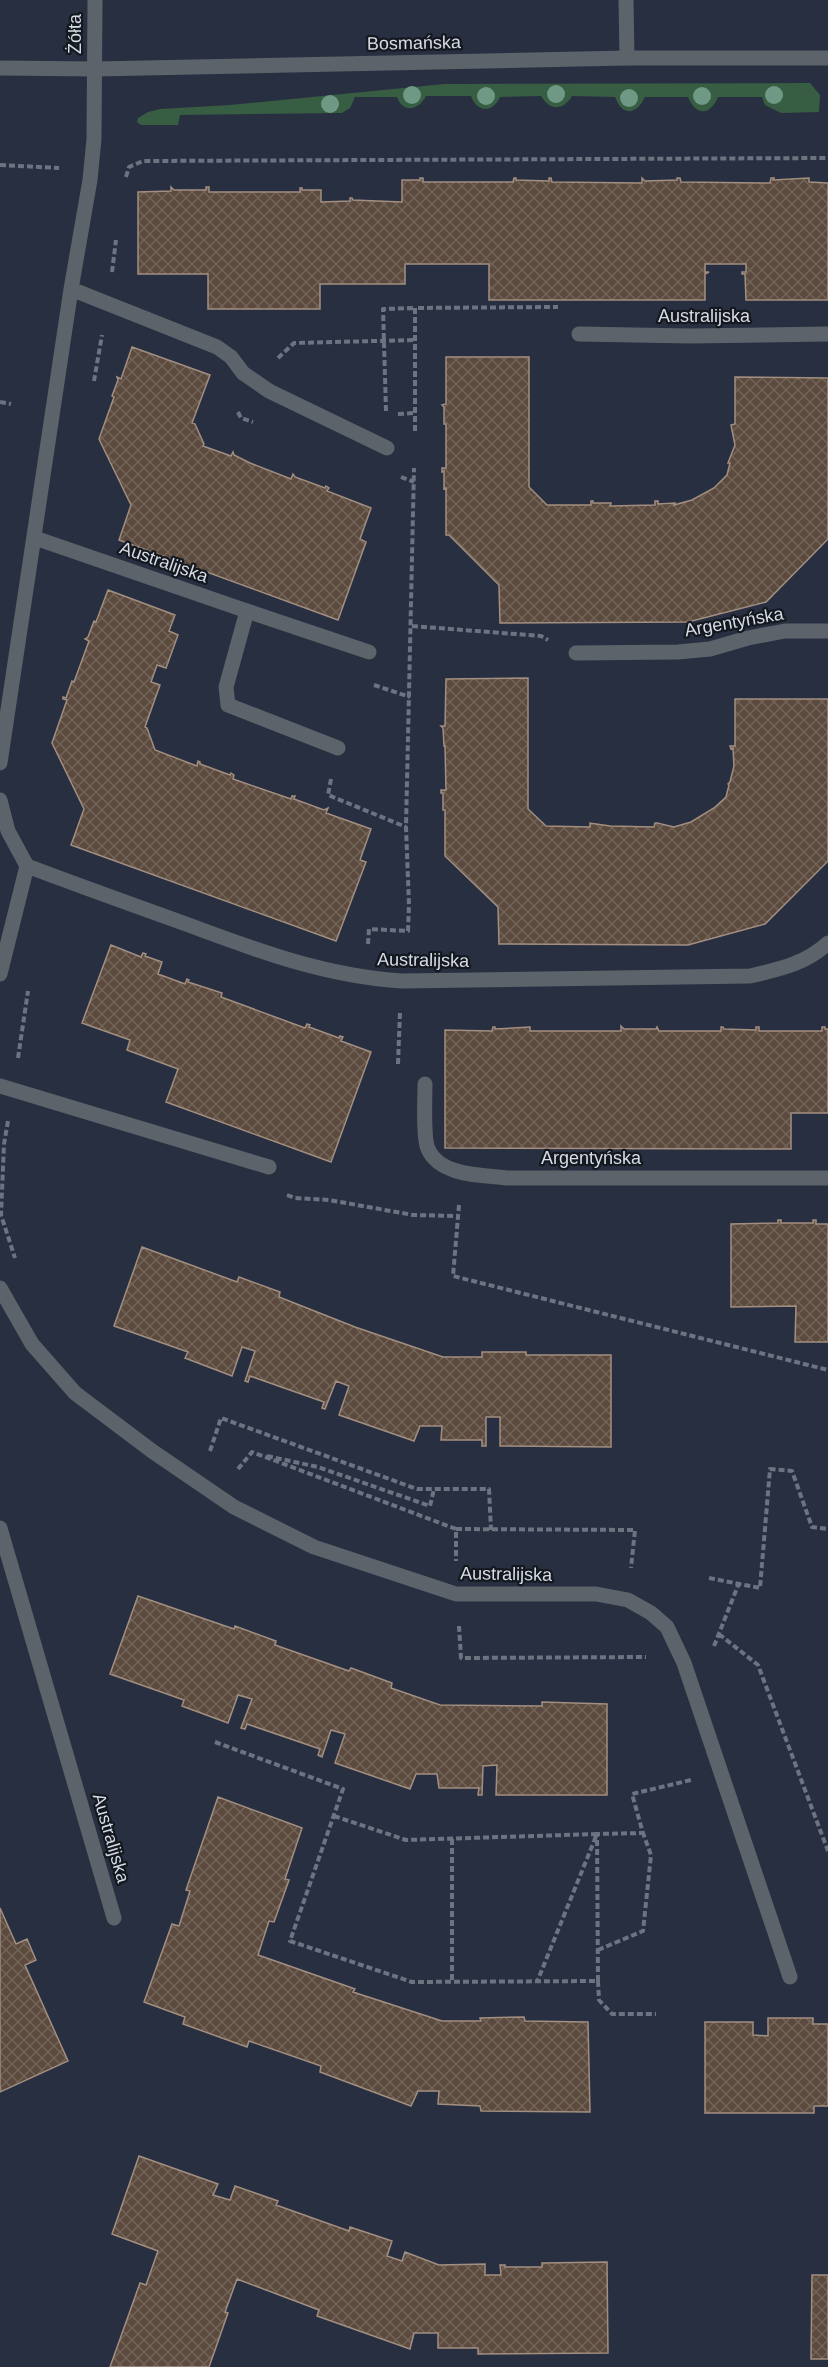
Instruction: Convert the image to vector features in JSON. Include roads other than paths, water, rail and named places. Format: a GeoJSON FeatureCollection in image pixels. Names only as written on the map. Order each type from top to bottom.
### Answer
{"type":"FeatureCollection","features":[{"type":"Feature","properties":{"kind":"street","name":"Żółta"},"geometry":{"type":"LineString","coordinates":[[95,0],[95,69]]}},
{"type":"Feature","properties":{"kind":"street"},"geometry":{"type":"LineString","coordinates":[[626,0],[627,58]]}},
{"type":"Feature","properties":{"kind":"street","name":"Bosmańska"},"geometry":{"type":"LineString","coordinates":[[0,68],[95,69],[627,58],[828,58]]}},
{"type":"Feature","properties":{"kind":"street"},"geometry":{"type":"LineString","coordinates":[[0,763],[71,289],[90,180],[94,140],[95,69]]}},
{"type":"Feature","properties":{"kind":"street"},"geometry":{"type":"LineString","coordinates":[[71,289],[217,347],[231,357],[243,373],[269,391],[387,448]]}},
{"type":"Feature","properties":{"kind":"street","name":"Australijska"},"geometry":{"type":"LineString","coordinates":[[579,334],[690,336],[828,334]]}},
{"type":"Feature","properties":{"kind":"street","name":"Australijska"},"geometry":{"type":"LineString","coordinates":[[35,538],[369,652]]}},
{"type":"Feature","properties":{"kind":"street"},"geometry":{"type":"LineString","coordinates":[[247,611],[226,687],[228,705],[338,747]]}},
{"type":"Feature","properties":{"kind":"street","name":"Argentyńska"},"geometry":{"type":"LineString","coordinates":[[576,653],[678,652],[710,649],[748,638],[785,631],[828,630]]}},
{"type":"Feature","properties":{"kind":"street"},"geometry":{"type":"LineString","coordinates":[[0,800],[8,831],[27,866],[0,974]]}},
{"type":"Feature","properties":{"kind":"street","name":"Australijska"},"geometry":{"type":"LineString","coordinates":[[27,866],[264,953],[318,969],[368,979],[402,981],[750,976],[789,967],[816,954],[828,943]]}},
{"type":"Feature","properties":{"kind":"street","name":"Argentyńska"},"geometry":{"type":"LineString","coordinates":[[425,1084],[427,1148],[440,1165],[465,1173],[507,1178],[828,1178]]}},
{"type":"Feature","properties":{"kind":"street"},"geometry":{"type":"LineString","coordinates":[[7,1088],[268,1167]]}},
{"type":"Feature","properties":{"kind":"street","name":"Australijska"},"geometry":{"type":"LineString","coordinates":[[0,1288],[33,1344],[75,1393],[234,1507],[314,1547],[456,1594],[596,1594],[628,1600],[651,1613],[667,1627],[684,1664],[790,1977]]}},
{"type":"Feature","properties":{"kind":"street","name":"Australijska"},"geometry":{"type":"LineString","coordinates":[[0,1528],[114,1918]]}}]}
